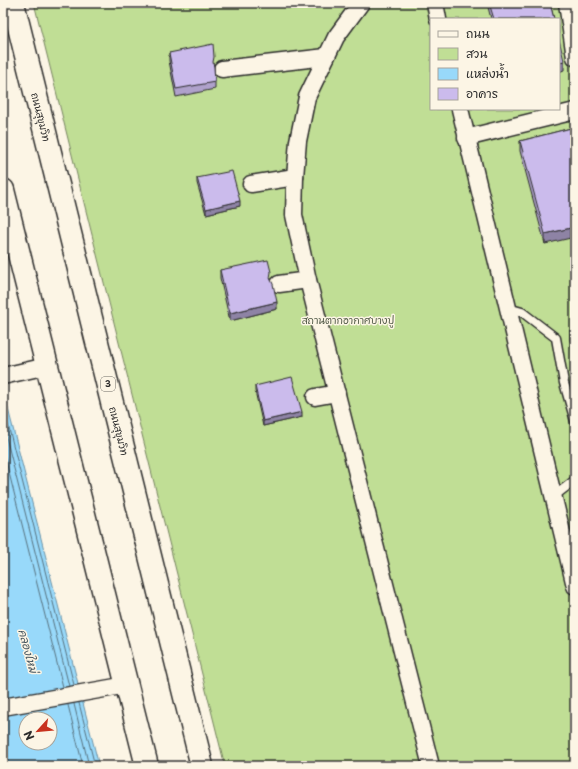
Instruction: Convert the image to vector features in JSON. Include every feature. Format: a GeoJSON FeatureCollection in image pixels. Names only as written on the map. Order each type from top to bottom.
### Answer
{"type":"FeatureCollection","features":[{"type":"Feature","properties":{"kind":"highway","name":"ถนนสุขุมวิท"},"geometry":{"type":"LineString","coordinates":[[13,3],[202,766]]}},
{"type":"Feature","properties":{"kind":"highway"},"geometry":{"type":"LineString","coordinates":[[3,190],[147,766]]}},
{"type":"Feature","properties":{"kind":"street"},"geometry":{"type":"LineString","coordinates":[[361,3],[336,37],[307,97],[298,141],[294,215],[308,280],[431,766]]}},
{"type":"Feature","properties":{"kind":"street"},"geometry":{"type":"LineString","coordinates":[[435,3],[438,18]]}},
{"type":"Feature","properties":{"kind":"street"},"geometry":{"type":"LineString","coordinates":[[567,3],[575,57]]}},
{"type":"Feature","properties":{"kind":"street"},"geometry":{"type":"LineString","coordinates":[[222,69],[326,57]]}},
{"type":"Feature","properties":{"kind":"street"},"geometry":{"type":"LineString","coordinates":[[460,110],[575,586]]}},
{"type":"Feature","properties":{"kind":"street"},"geometry":{"type":"LineString","coordinates":[[466,138],[575,111]]}},
{"type":"Feature","properties":{"kind":"street"},"geometry":{"type":"LineString","coordinates":[[251,184],[295,177]]}},
{"type":"Feature","properties":{"kind":"street"},"geometry":{"type":"LineString","coordinates":[[278,284],[308,280]]}},
{"type":"Feature","properties":{"kind":"street"},"geometry":{"type":"LineString","coordinates":[[5,376],[47,366]]}},
{"type":"Feature","properties":{"kind":"street"},"geometry":{"type":"LineString","coordinates":[[315,397],[337,393]]}},
{"type":"Feature","properties":{"kind":"street"},"geometry":{"type":"LineString","coordinates":[[3,707],[127,684]]}},
{"type":"Feature","properties":{"kind":"lane"},"geometry":{"type":"LineString","coordinates":[[508,308],[522,312],[556,338],[564,383],[575,421]]}},
{"type":"Feature","properties":{"kind":"lane"},"geometry":{"type":"LineString","coordinates":[[553,497],[575,480]]}},
{"type":"Feature","properties":{"kind":"green space","name":"สถานตากอากาศบางปู"},"geometry":{"type":"Polygon","coordinates":[[[34,3],[575,3],[575,766],[225,766],[34,3]]]}},
{"type":"Feature","properties":{"kind":"water","name":"คลองใหม่"},"geometry":{"type":"Polygon","coordinates":[[[3,389],[99,766],[3,766],[3,389]]]}},
{"type":"Feature","properties":{"kind":"building"},"geometry":{"type":"Polygon","coordinates":[[[489,3],[550,3],[554,18],[494,18],[489,3]]]}},
{"type":"Feature","properties":{"kind":"building"},"geometry":{"type":"Polygon","coordinates":[[[560,43],[564,61],[560,62],[560,43]]]}},
{"type":"Feature","properties":{"kind":"building"},"geometry":{"type":"Polygon","coordinates":[[[213,44],[215,82],[176,89],[169,53],[213,44]]]}},
{"type":"Feature","properties":{"kind":"building"},"geometry":{"type":"Polygon","coordinates":[[[575,127],[575,227],[545,234],[520,141],[575,127]]]}},
{"type":"Feature","properties":{"kind":"building"},"geometry":{"type":"Polygon","coordinates":[[[232,171],[240,201],[206,209],[197,178],[232,171]]]}},
{"type":"Feature","properties":{"kind":"building"},"geometry":{"type":"Polygon","coordinates":[[[268,260],[271,272],[270,278],[277,302],[230,313],[220,270],[268,260]]]}},
{"type":"Feature","properties":{"kind":"building"},"geometry":{"type":"Polygon","coordinates":[[[575,327],[575,351],[570,330],[575,327]]]}},
{"type":"Feature","properties":{"kind":"building"},"geometry":{"type":"Polygon","coordinates":[[[292,377],[302,412],[263,421],[255,386],[292,377]]]}}]}
